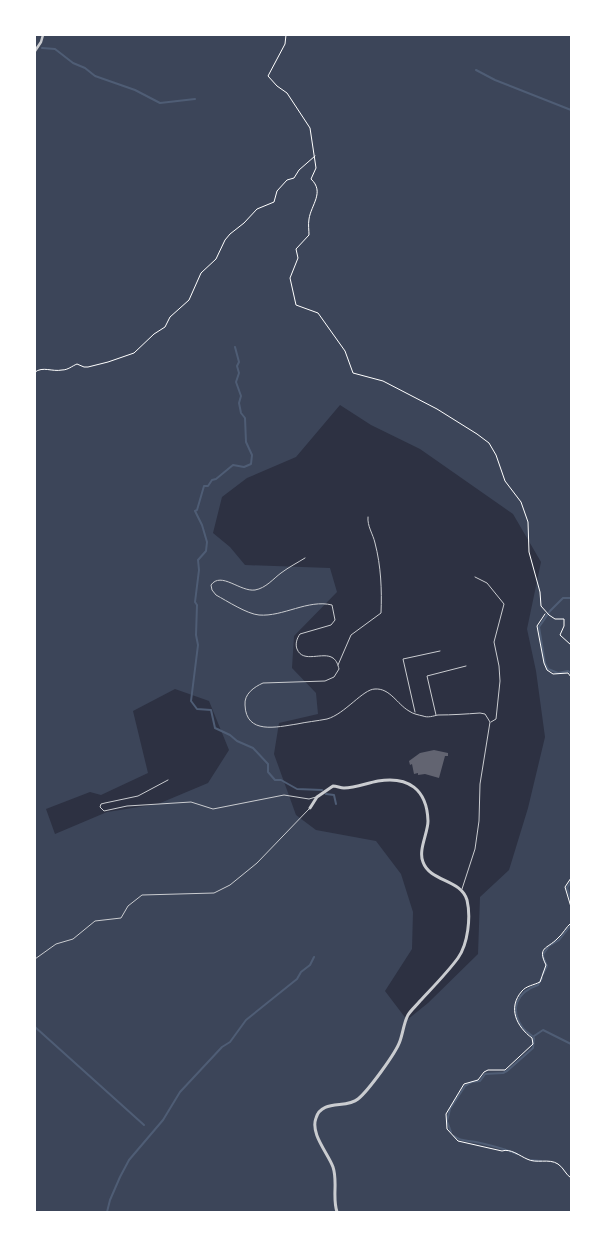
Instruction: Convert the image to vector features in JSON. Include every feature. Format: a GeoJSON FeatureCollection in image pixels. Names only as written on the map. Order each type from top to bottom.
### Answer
{"type":"FeatureCollection","features":[{"type":"Feature","properties":{"kind":"street"},"geometry":{"type":"LineString","coordinates":[[35,51],[43,35]]}},
{"type":"Feature","properties":{"kind":"street"},"geometry":{"type":"LineString","coordinates":[[310,808],[317,797],[333,786],[346,788],[399,780],[418,789],[425,803],[428,822],[422,859],[425,868],[461,890],[466,898],[470,917],[467,934],[459,957],[407,1016],[400,1042],[363,1094],[352,1102],[326,1107],[318,1113],[315,1126],[335,1173],[334,1199],[337,1212]]}},
{"type":"Feature","properties":{"kind":"lane"},"geometry":{"type":"LineString","coordinates":[[368,517],[380,572],[381,613],[370,623],[351,635],[338,665],[339,669],[334,677],[325,680],[263,683],[255,687],[248,694],[244,702],[245,711],[254,724],[260,727],[272,728],[326,719],[336,716],[366,691],[375,689],[383,690],[393,696],[409,711],[426,717],[484,714],[490,722],[480,784],[479,821],[474,848],[461,890]]}},
{"type":"Feature","properties":{"kind":"lane"},"geometry":{"type":"LineString","coordinates":[[305,558],[264,587],[244,590],[220,579],[215,580],[211,585],[212,590],[216,595],[256,615],[276,614],[324,603],[332,605],[335,620],[331,625],[300,634],[297,638],[296,646],[302,655],[307,657],[327,656],[333,658],[338,665]]}},
{"type":"Feature","properties":{"kind":"lane"},"geometry":{"type":"LineString","coordinates":[[475,577],[486,584],[504,604],[494,642],[499,666],[498,710],[496,719],[490,722]]}},
{"type":"Feature","properties":{"kind":"lane"},"geometry":{"type":"LineString","coordinates":[[415,714],[403,659],[440,651]]}},
{"type":"Feature","properties":{"kind":"lane"},"geometry":{"type":"LineString","coordinates":[[436,715],[427,676],[466,666]]}},
{"type":"Feature","properties":{"kind":"lane"},"geometry":{"type":"LineString","coordinates":[[168,780],[138,796],[101,804],[100,807],[104,811],[127,806],[191,802],[213,809],[284,795],[309,799],[317,797]]}},
{"type":"Feature","properties":{"kind":"lane"},"geometry":{"type":"LineString","coordinates":[[35,959],[56,944],[73,939],[96,921],[121,918],[128,906],[142,895],[214,892],[230,885],[257,863],[310,808]]}},
{"type":"Feature","properties":{"kind":"path"},"geometry":{"type":"LineString","coordinates":[[286,35],[285,44],[268,76],[287,93],[310,128],[316,168],[311,179],[316,184],[318,194],[309,219],[309,235],[296,249],[298,258],[290,277],[296,305],[318,313],[345,350],[353,373],[383,381],[437,409],[489,443],[496,455],[505,481],[522,504],[528,522],[529,552],[540,592],[541,606],[546,613],[555,619],[564,620],[564,626],[560,635],[571,645]]}},
{"type":"Feature","properties":{"kind":"path"},"geometry":{"type":"LineString","coordinates":[[35,372],[44,368],[48,370],[64,370],[77,364],[88,367],[134,353],[154,334],[165,327],[170,317],[189,300],[201,273],[216,259],[230,234],[257,209],[274,202],[277,191],[288,180],[295,177],[299,170],[315,155]]}},
{"type":"Feature","properties":{"kind":"path"},"geometry":{"type":"LineString","coordinates":[[546,613],[538,626],[545,667],[553,674],[568,673],[571,677]]}},
{"type":"Feature","properties":{"kind":"path"},"geometry":{"type":"LineString","coordinates":[[571,878],[565,886],[571,907]]}},
{"type":"Feature","properties":{"kind":"path"},"geometry":{"type":"LineString","coordinates":[[571,923],[558,939],[549,944],[543,951],[542,956],[546,966],[540,982],[522,990],[514,1009],[515,1017],[523,1032],[532,1038],[533,1044],[505,1070],[488,1070],[478,1080],[464,1084],[446,1114],[447,1129],[458,1141],[502,1151],[509,1150],[528,1160],[556,1162],[571,1178]]}},
{"type":"Feature","properties":{"kind":"shaded area"},"geometry":{"type":"Polygon","coordinates":[[[35,35],[571,35],[571,1212],[35,1212],[35,35]],[[340,405],[296,457],[247,478],[222,497],[213,533],[230,547],[245,565],[330,568],[337,592],[294,636],[292,668],[316,693],[318,714],[279,723],[274,754],[296,815],[316,830],[376,841],[401,874],[413,912],[412,949],[385,991],[407,1020],[428,1003],[478,954],[480,897],[509,870],[528,808],[545,737],[536,671],[527,629],[541,562],[513,514],[420,449],[371,425],[340,405]],[[175,689],[133,711],[148,773],[101,795],[90,792],[46,809],[55,834],[107,812],[158,804],[208,783],[229,750],[209,701],[175,689]]]}},
{"type":"Feature","properties":{"kind":"building"},"geometry":{"type":"Polygon","coordinates":[[[434,750],[448,753],[448,756],[445,756],[439,778],[425,774],[414,774],[412,764],[410,765],[409,761],[420,753],[434,750]]]}},
{"type":"Feature","properties":{"kind":"waterway"},"geometry":{"type":"LineString","coordinates":[[42,48],[55,49],[73,63],[85,68],[95,76],[135,90],[160,103],[195,99]]}},
{"type":"Feature","properties":{"kind":"waterway"},"geometry":{"type":"LineString","coordinates":[[476,70],[495,80],[571,110]]}},
{"type":"Feature","properties":{"kind":"waterway"},"geometry":{"type":"LineString","coordinates":[[235,347],[239,362],[237,366],[239,373],[236,382],[241,396],[239,403],[241,413],[245,418],[246,442],[252,455],[251,464],[244,467],[233,465],[216,479],[212,480],[208,486],[204,486],[197,510],[195,511],[207,542],[206,551],[198,560],[199,570],[195,602],[197,605],[196,635],[198,645],[191,701],[197,709],[211,710],[215,728],[253,748],[268,764],[268,772],[275,780],[281,780],[297,789],[322,790]]}},
{"type":"Feature","properties":{"kind":"waterway"},"geometry":{"type":"LineString","coordinates":[[571,598],[563,598],[550,611],[539,627],[545,663],[548,669],[558,673],[568,671],[571,673]]}},
{"type":"Feature","properties":{"kind":"waterway"},"geometry":{"type":"LineString","coordinates":[[326,794],[334,795],[336,804]]}},
{"type":"Feature","properties":{"kind":"waterway"},"geometry":{"type":"LineString","coordinates":[[571,881],[567,888],[571,900]]}},
{"type":"Feature","properties":{"kind":"waterway"},"geometry":{"type":"LineString","coordinates":[[543,974],[547,966],[543,956],[544,953],[549,946],[559,940],[571,925]]}},
{"type":"Feature","properties":{"kind":"waterway"},"geometry":{"type":"LineString","coordinates":[[107,1212],[110,1200],[129,1160],[163,1120],[180,1092],[222,1047],[230,1042],[246,1020],[297,979],[301,972],[310,965],[314,957]]}},
{"type":"Feature","properties":{"kind":"waterway"},"geometry":{"type":"LineString","coordinates":[[451,1132],[447,1121],[450,1109],[465,1086],[472,1082],[480,1081],[485,1074],[507,1071],[533,1048],[534,1038],[524,1029],[519,1021],[516,1008],[520,997],[538,985],[542,978]]}},
{"type":"Feature","properties":{"kind":"waterway"},"geometry":{"type":"LineString","coordinates":[[35,1027],[144,1125]]}},
{"type":"Feature","properties":{"kind":"waterway"},"geometry":{"type":"LineString","coordinates":[[534,1036],[543,1030],[571,1044]]}},
{"type":"Feature","properties":{"kind":"waterway"},"geometry":{"type":"LineString","coordinates":[[454,1136],[462,1140],[508,1150],[517,1154]]}},
{"type":"Feature","properties":{"kind":"waterway"},"geometry":{"type":"LineString","coordinates":[[531,1160],[541,1161]]}}]}
